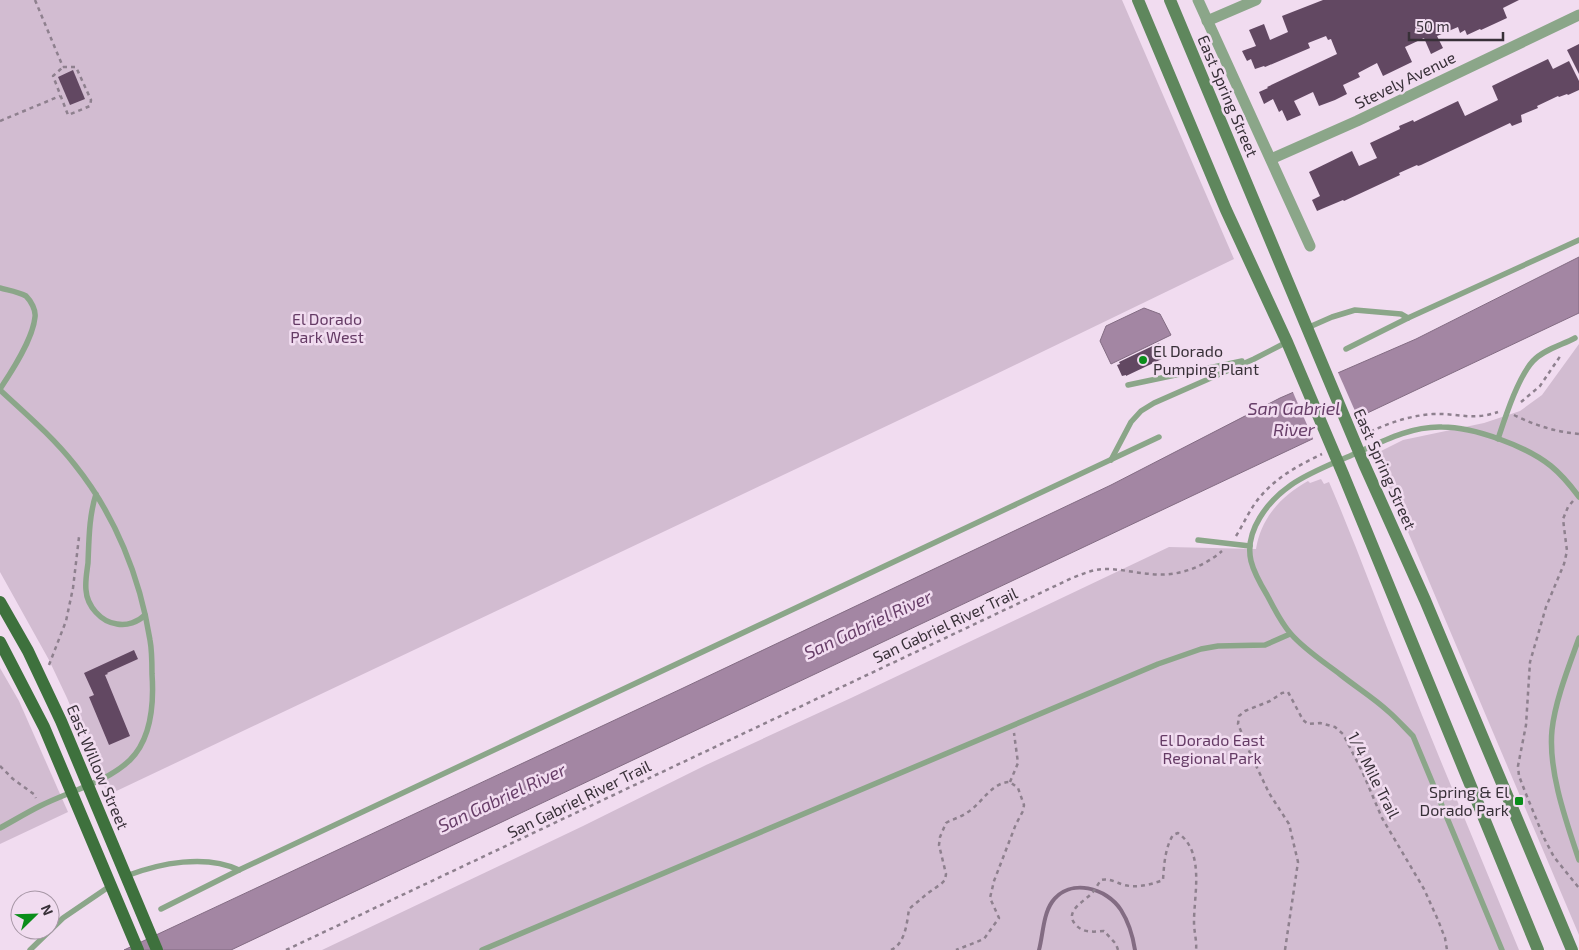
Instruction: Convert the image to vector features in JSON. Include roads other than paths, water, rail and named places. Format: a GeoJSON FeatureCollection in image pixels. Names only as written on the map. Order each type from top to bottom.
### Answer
{"type":"FeatureCollection","features":[{"type":"Feature","properties":{"kind":"main road"},"geometry":{"type":"LineString","coordinates":[[1138,0],[1226,210],[1343,474],[1538,950]]}},
{"type":"Feature","properties":{"kind":"main road","name":"East Spring Street"},"geometry":{"type":"LineString","coordinates":[[1170,0],[1364,464],[1425,600],[1572,950]]}},
{"type":"Feature","properties":{"kind":"main road","name":"East Willow Street"},"geometry":{"type":"LineString","coordinates":[[0,602],[28,651],[61,721],[157,950]]}},
{"type":"Feature","properties":{"kind":"main road","name":"East Willow Street"},"geometry":{"type":"LineString","coordinates":[[0,642],[44,727],[138,950]]}},
{"type":"Feature","properties":{"kind":"street","name":"East Spring Street"},"geometry":{"type":"LineString","coordinates":[[1198,0],[1310,246]]}},
{"type":"Feature","properties":{"kind":"street"},"geometry":{"type":"LineString","coordinates":[[1207,21],[1256,0]]}},
{"type":"Feature","properties":{"kind":"street","name":"Stevely Avenue"},"geometry":{"type":"LineString","coordinates":[[1271,159],[1356,121],[1579,14]]}},
{"type":"Feature","properties":{"kind":"lane"},"geometry":{"type":"LineString","coordinates":[[1346,349],[1408,318],[1579,240]]}},
{"type":"Feature","properties":{"kind":"lane"},"geometry":{"type":"LineString","coordinates":[[0,288],[25,296],[32,305],[35,315],[31,333],[13,370],[0,390],[44,430],[75,464],[113,523],[127,554],[145,614],[150,642],[153,683],[150,720],[144,740],[130,759],[106,777],[40,806],[0,828]]}},
{"type":"Feature","properties":{"kind":"lane"},"geometry":{"type":"LineString","coordinates":[[1307,328],[1332,317],[1355,310],[1401,314],[1408,318]]}},
{"type":"Feature","properties":{"kind":"lane"},"geometry":{"type":"LineString","coordinates":[[1498,440],[1508,409],[1533,360],[1544,352],[1575,338]]}},
{"type":"Feature","properties":{"kind":"lane"},"geometry":{"type":"LineString","coordinates":[[1111,460],[1131,422],[1141,411],[1154,403],[1254,359],[1286,342]]}},
{"type":"Feature","properties":{"kind":"lane"},"geometry":{"type":"LineString","coordinates":[[1128,385],[1254,359]]}},
{"type":"Feature","properties":{"kind":"lane"},"geometry":{"type":"LineString","coordinates":[[1502,950],[1413,736],[1388,711],[1309,651],[1290,634],[1259,581],[1251,561],[1250,546],[1253,531],[1262,515],[1278,496],[1291,486],[1321,469],[1393,437],[1412,431],[1441,427],[1466,429],[1498,440],[1532,454],[1550,466],[1568,482],[1579,497]]}},
{"type":"Feature","properties":{"kind":"lane"},"geometry":{"type":"LineString","coordinates":[[161,908],[1160,437]]}},
{"type":"Feature","properties":{"kind":"lane"},"geometry":{"type":"LineString","coordinates":[[96,494],[90,519],[86,591],[94,612],[108,623],[123,625],[140,620],[145,614]]}},
{"type":"Feature","properties":{"kind":"lane"},"geometry":{"type":"LineString","coordinates":[[1198,540],[1250,546]]}},
{"type":"Feature","properties":{"kind":"lane"},"geometry":{"type":"LineString","coordinates":[[482,950],[1158,664],[1218,646],[1265,646],[1290,634]]}},
{"type":"Feature","properties":{"kind":"lane"},"geometry":{"type":"LineString","coordinates":[[1579,638],[1560,696],[1552,730],[1553,769],[1567,825],[1579,860]]}},
{"type":"Feature","properties":{"kind":"lane"},"geometry":{"type":"LineString","coordinates":[[126,876],[182,862],[208,861],[227,864],[239,870]]}},
{"type":"Feature","properties":{"kind":"lane"},"geometry":{"type":"LineString","coordinates":[[30,950],[63,918],[113,892]]}},
{"type":"Feature","properties":{"kind":"water","name":"San Gabriel River"},"geometry":{"type":"Polygon","coordinates":[[[1579,257],[1579,313],[231,950],[124,950],[1111,485],[1280,398],[1416,339],[1579,257]]]}},
{"type":"Feature","properties":{"kind":"water"},"geometry":{"type":"Polygon","coordinates":[[[1144,308],[1160,314],[1171,335],[1111,364],[1100,341],[1106,326],[1144,308]]]}},
{"type":"Feature","properties":{"kind":"waterway"},"geometry":{"type":"LineString","coordinates":[[1039,950],[1045,919],[1052,902],[1060,894],[1078,888],[1098,891],[1115,902],[1126,919],[1135,950]]}},
{"type":"Feature","properties":{"kind":"place","name":"El Dorado Pumping Plant"},"geometry":{"type":"Point","coordinates":[1143,360]}},
{"type":"Feature","properties":{"kind":"place","name":"Spring & El Dorado Park"},"geometry":{"type":"Point","coordinates":[1519,801]}},
{"type":"Feature","properties":{"kind":"park label","name":"El Dorado Park West"},"geometry":{"type":"Point","coordinates":[327,328]}},
{"type":"Feature","properties":{"kind":"park label","name":"El Dorado East Regional Park"},"geometry":{"type":"Point","coordinates":[1212,749]}}]}
